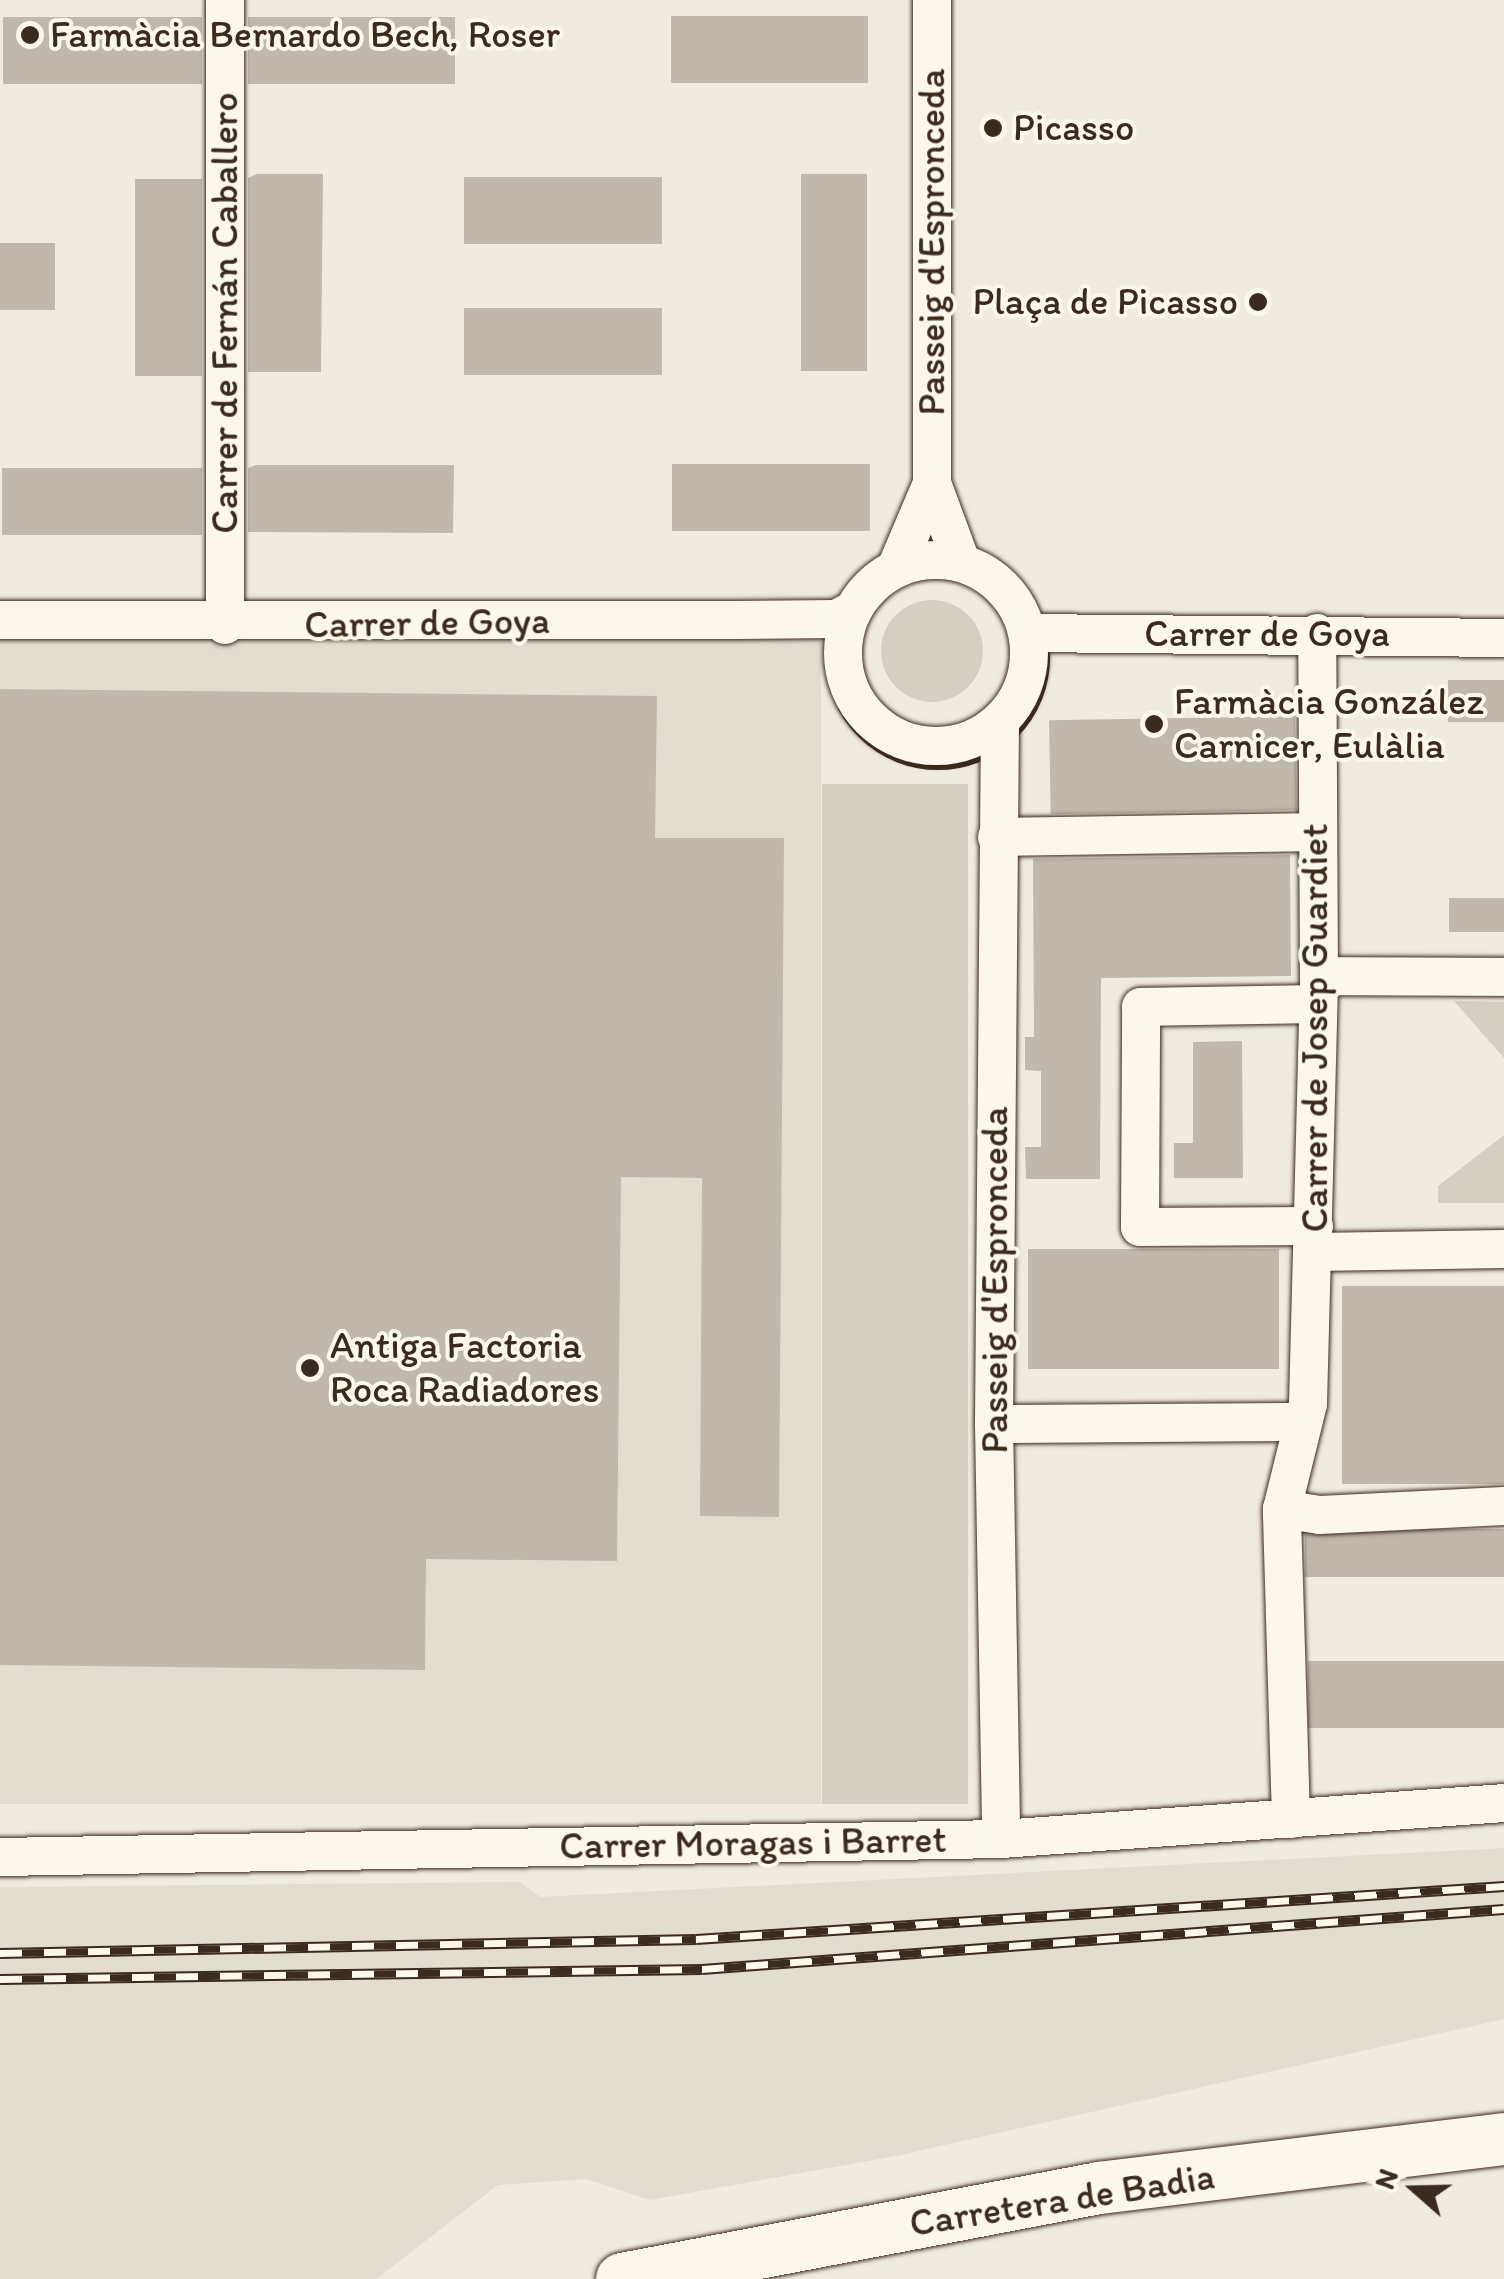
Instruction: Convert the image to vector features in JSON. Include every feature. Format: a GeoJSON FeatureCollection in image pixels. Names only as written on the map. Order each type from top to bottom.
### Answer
{"type":"FeatureCollection","features":[{"type":"Feature","properties":{"kind":"street","name":"Carrer de Fernán Caballero"},"geometry":{"type":"LineString","coordinates":[[225,0],[225,626]]}},
{"type":"Feature","properties":{"kind":"street","name":"Passeig d'Espronceda"},"geometry":{"type":"LineString","coordinates":[[932,0],[932,483]]}},
{"type":"Feature","properties":{"kind":"street"},"geometry":{"type":"LineString","coordinates":[[932,483],[962,562]]}},
{"type":"Feature","properties":{"kind":"street"},"geometry":{"type":"LineString","coordinates":[[882,571],[962,562],[998,582],[1030,633],[1021,693],[1000,735],[932,748],[872,722],[844,674],[844,614],[882,571],[932,483]]}},
{"type":"Feature","properties":{"kind":"street","name":"Carrer de Goya"},"geometry":{"type":"LineString","coordinates":[[0,620],[225,626],[844,614]]}},
{"type":"Feature","properties":{"kind":"street","name":"Carrer de Goya"},"geometry":{"type":"LineString","coordinates":[[1030,633],[1317,633],[1504,638]]}},
{"type":"Feature","properties":{"kind":"street","name":"Carrer de Josep Guardiet"},"geometry":{"type":"LineString","coordinates":[[1291,1819],[1282,1509],[1303,1422],[1314,1239],[1317,633]]}},
{"type":"Feature","properties":{"kind":"street","name":"Passeig d'Espronceda"},"geometry":{"type":"LineString","coordinates":[[1000,735],[994,1424],[1001,1838]]}},
{"type":"Feature","properties":{"kind":"street"},"geometry":{"type":"LineString","coordinates":[[997,837],[1317,832]]}},
{"type":"Feature","properties":{"kind":"street"},"geometry":{"type":"LineString","coordinates":[[1504,978],[1141,1006],[1140,1192],[1140,1227],[1504,1249]]}},
{"type":"Feature","properties":{"kind":"street"},"geometry":{"type":"LineString","coordinates":[[994,1424],[1303,1422]]}},
{"type":"Feature","properties":{"kind":"street"},"geometry":{"type":"LineString","coordinates":[[1282,1509],[1320,1515],[1504,1506]]}},
{"type":"Feature","properties":{"kind":"street","name":"Carrer Moragas i Barret"},"geometry":{"type":"LineString","coordinates":[[0,1857],[1001,1838],[1504,1804]]}},
{"type":"Feature","properties":{"kind":"street","name":"Carretera de Badia"},"geometry":{"type":"LineString","coordinates":[[622,2279],[1099,2188],[1504,2139]]}},
{"type":"Feature","properties":{"kind":"path"},"geometry":{"type":"LineString","coordinates":[[882,571],[844,614],[829,672],[836,698],[868,744],[892,758],[948,768],[1000,735]]}},
{"type":"Feature","properties":{"kind":"shaded area"},"geometry":{"type":"Polygon","coordinates":[[[932,600],[951,604],[968,615],[979,632],[983,651],[979,670],[968,687],[951,698],[932,702],[913,698],[896,687],[885,670],[881,651],[885,632],[896,615],[913,604],[932,600]]]}},
{"type":"Feature","properties":{"kind":"shaded area","name":"Antiga Factoria Roca Radiadores"},"geometry":{"type":"Polygon","coordinates":[[[0,619],[821,619],[821,1804],[0,1804],[0,619]]]}},
{"type":"Feature","properties":{"kind":"shaded area"},"geometry":{"type":"Polygon","coordinates":[[[822,784],[968,784],[968,1804],[822,1804],[822,784]]]}},
{"type":"Feature","properties":{"kind":"shaded area"},"geometry":{"type":"Polygon","coordinates":[[[1454,1001],[1504,1002],[1504,1058],[1454,1001]]]}},
{"type":"Feature","properties":{"kind":"shaded area"},"geometry":{"type":"Polygon","coordinates":[[[1504,1135],[1504,1203],[1438,1203],[1438,1186],[1504,1135]]]}},
{"type":"Feature","properties":{"kind":"shaded area"},"geometry":{"type":"Polygon","coordinates":[[[1504,1848],[1504,2019],[896,2156],[650,2200],[586,2179],[498,2185],[376,2279],[0,2279],[0,1887],[520,1882],[540,1897],[1504,1848]]]}},
{"type":"Feature","properties":{"kind":"building"},"geometry":{"type":"Polygon","coordinates":[[[671,16],[868,16],[868,83],[671,83],[671,16]]]}},
{"type":"Feature","properties":{"kind":"building"},"geometry":{"type":"Polygon","coordinates":[[[3,17],[202,17],[202,84],[3,84],[3,17]]]}},
{"type":"Feature","properties":{"kind":"building"},"geometry":{"type":"Polygon","coordinates":[[[248,17],[455,17],[455,84],[248,84],[248,17]]]}},
{"type":"Feature","properties":{"kind":"building"},"geometry":{"type":"Polygon","coordinates":[[[257,174],[323,174],[321,372],[248,372],[248,178],[257,174]]]}},
{"type":"Feature","properties":{"kind":"building"},"geometry":{"type":"Polygon","coordinates":[[[801,174],[867,174],[867,371],[801,371],[801,174]]]}},
{"type":"Feature","properties":{"kind":"building"},"geometry":{"type":"Polygon","coordinates":[[[464,177],[662,177],[662,244],[464,244],[464,177]]]}},
{"type":"Feature","properties":{"kind":"building"},"geometry":{"type":"Polygon","coordinates":[[[135,179],[202,179],[202,376],[135,376],[135,179]]]}},
{"type":"Feature","properties":{"kind":"building"},"geometry":{"type":"Polygon","coordinates":[[[0,243],[55,243],[55,310],[0,310],[0,243]]]}},
{"type":"Feature","properties":{"kind":"building"},"geometry":{"type":"Polygon","coordinates":[[[464,308],[662,308],[662,375],[464,375],[464,308]]]}},
{"type":"Feature","properties":{"kind":"building"},"geometry":{"type":"Polygon","coordinates":[[[672,464],[870,464],[870,531],[672,531],[672,464]]]}},
{"type":"Feature","properties":{"kind":"building"},"geometry":{"type":"Polygon","coordinates":[[[256,465],[454,465],[453,533],[248,532],[248,468],[256,465]]]}},
{"type":"Feature","properties":{"kind":"building"},"geometry":{"type":"Polygon","coordinates":[[[2,468],[202,468],[202,535],[2,535],[2,468]]]}},
{"type":"Feature","properties":{"kind":"building"},"geometry":{"type":"Polygon","coordinates":[[[1448,680],[1504,680],[1504,722],[1448,722],[1448,680]]]}},
{"type":"Feature","properties":{"kind":"building","name":"Antiga Factoria Roca Radiadores"},"geometry":{"type":"Polygon","coordinates":[[[0,689],[657,696],[655,838],[784,838],[779,1517],[700,1516],[702,1178],[621,1177],[617,1561],[426,1559],[425,1670],[0,1665],[0,689]]]}},
{"type":"Feature","properties":{"kind":"building"},"geometry":{"type":"Polygon","coordinates":[[[1295,716],[1297,810],[1051,814],[1049,720],[1295,716]]]}},
{"type":"Feature","properties":{"kind":"building"},"geometry":{"type":"Polygon","coordinates":[[[1290,855],[1291,976],[1101,978],[1100,1179],[1026,1179],[1025,1147],[1041,1147],[1041,1071],[1025,1070],[1025,1037],[1034,1037],[1033,859],[1290,855]]]}},
{"type":"Feature","properties":{"kind":"building"},"geometry":{"type":"Polygon","coordinates":[[[1449,898],[1504,898],[1504,932],[1449,932],[1449,898]]]}},
{"type":"Feature","properties":{"kind":"building"},"geometry":{"type":"Polygon","coordinates":[[[1242,1041],[1243,1178],[1174,1178],[1174,1143],[1193,1143],[1193,1042],[1242,1041]]]}},
{"type":"Feature","properties":{"kind":"building"},"geometry":{"type":"Polygon","coordinates":[[[1028,1249],[1279,1249],[1279,1369],[1028,1369],[1028,1249]]]}},
{"type":"Feature","properties":{"kind":"building"},"geometry":{"type":"Polygon","coordinates":[[[1342,1286],[1504,1286],[1504,1484],[1342,1484],[1342,1286]]]}},
{"type":"Feature","properties":{"kind":"building"},"geometry":{"type":"Polygon","coordinates":[[[1305,1529],[1504,1529],[1504,1577],[1305,1577],[1305,1529]]]}},
{"type":"Feature","properties":{"kind":"building"},"geometry":{"type":"Polygon","coordinates":[[[1308,1661],[1504,1661],[1504,1728],[1308,1728],[1308,1661]]]}},
{"type":"Feature","properties":{"kind":"railway"},"geometry":{"type":"LineString","coordinates":[[0,1953],[696,1939],[1504,1886]]}},
{"type":"Feature","properties":{"kind":"railway"},"geometry":{"type":"LineString","coordinates":[[0,1979],[702,1969],[1504,1909]]}},
{"type":"Feature","properties":{"kind":"place","name":"Farmàcia Bernardo Bech, Roser"},"geometry":{"type":"Point","coordinates":[30,35]}},
{"type":"Feature","properties":{"kind":"place","name":"Picasso"},"geometry":{"type":"Point","coordinates":[993,128]}},
{"type":"Feature","properties":{"kind":"place","name":"Plaça de Picasso"},"geometry":{"type":"Point","coordinates":[1258,302]}},
{"type":"Feature","properties":{"kind":"place","name":"Farmàcia González Carnicer, Eulàlia"},"geometry":{"type":"Point","coordinates":[1154,724]}},
{"type":"Feature","properties":{"kind":"place","name":"Antiga Factoria Roca Radiadores"},"geometry":{"type":"Point","coordinates":[310,1368]}}]}
